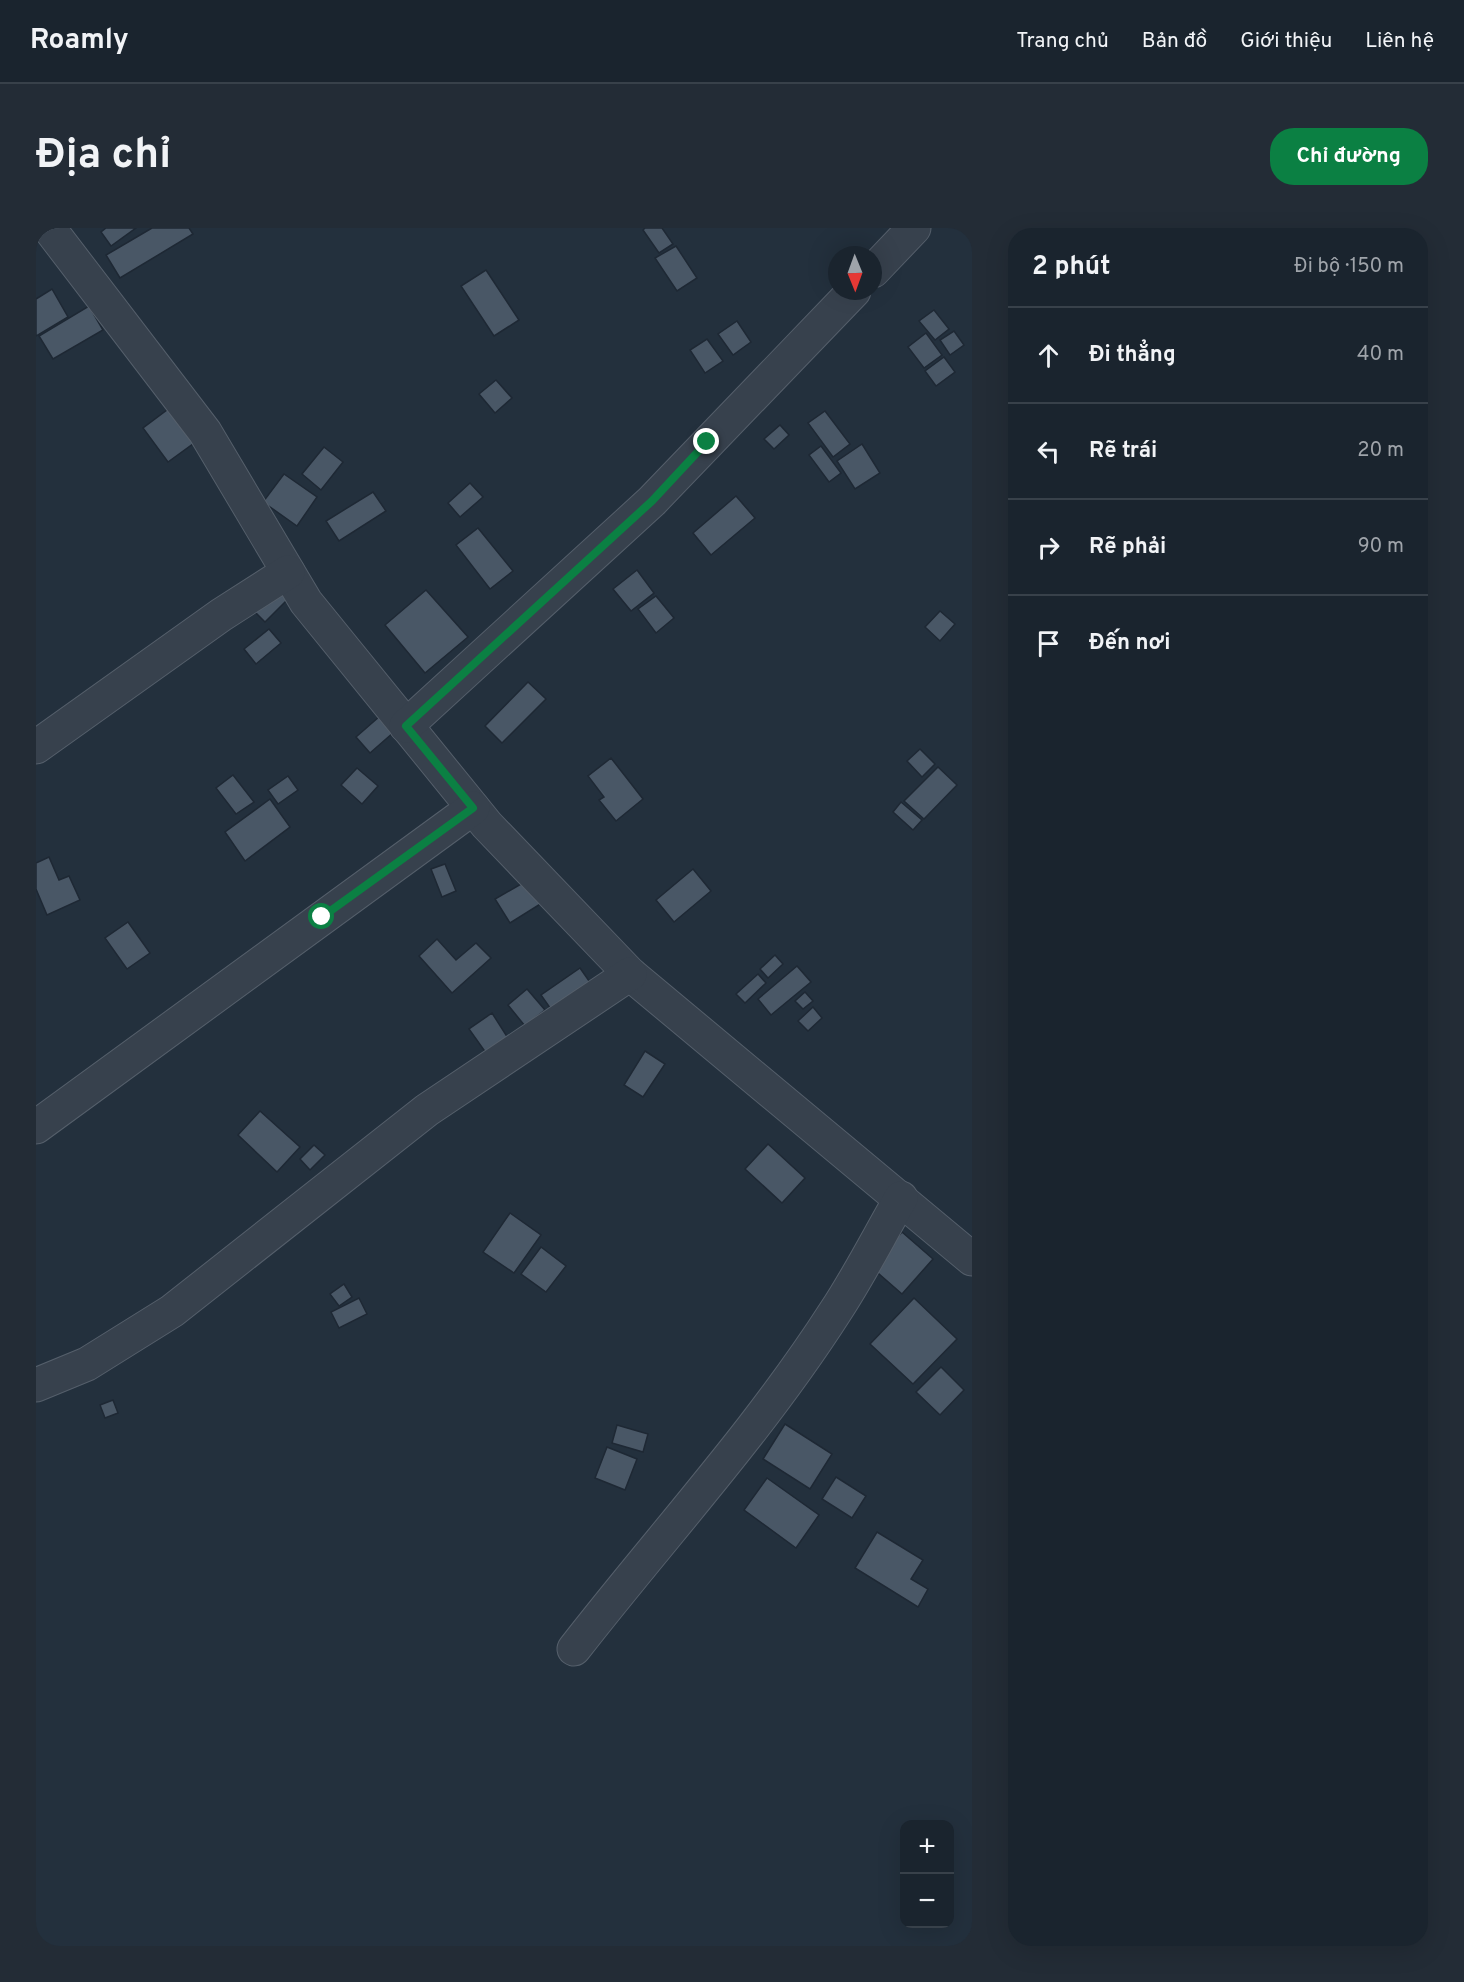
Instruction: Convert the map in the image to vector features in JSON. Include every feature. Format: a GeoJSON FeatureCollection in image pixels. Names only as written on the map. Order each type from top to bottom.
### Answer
{"type":"FeatureCollection","features":[{"type":"Feature","properties":{"kind":"street"},"geometry":{"type":"LineString","coordinates":[[49,228],[205,432],[306,602],[473,808],[630,974],[972,1258]]}},
{"type":"Feature","properties":{"kind":"street"},"geometry":{"type":"LineString","coordinates":[[882,262],[914,228]]}},
{"type":"Feature","properties":{"kind":"street"},"geometry":{"type":"LineString","coordinates":[[406,726],[652,501],[845,300]]}},
{"type":"Feature","properties":{"kind":"street"},"geometry":{"type":"LineString","coordinates":[[36,747],[221,615],[288,572]]}},
{"type":"Feature","properties":{"kind":"street"},"geometry":{"type":"LineString","coordinates":[[36,1127],[473,808]]}},
{"type":"Feature","properties":{"kind":"street"},"geometry":{"type":"LineString","coordinates":[[36,1385],[87,1364],[172,1311],[427,1110],[630,974]]}},
{"type":"Feature","properties":{"kind":"street"},"geometry":{"type":"LineString","coordinates":[[574,1649],[706,1487],[791,1376],[836,1312],[901,1198]]}},
{"type":"Feature","properties":{"kind":"building"},"geometry":{"type":"Polygon","coordinates":[[[106,228],[136,228],[111,246],[101,232],[106,228]]]}},
{"type":"Feature","properties":{"kind":"building"},"geometry":{"type":"Polygon","coordinates":[[[152,228],[189,228],[193,234],[120,278],[106,255],[152,228]]]}},
{"type":"Feature","properties":{"kind":"building"},"geometry":{"type":"Polygon","coordinates":[[[662,228],[673,244],[659,253],[643,230],[662,228]]]}},
{"type":"Feature","properties":{"kind":"building"},"geometry":{"type":"Polygon","coordinates":[[[676,246],[697,278],[677,291],[655,258],[676,246]]]}},
{"type":"Feature","properties":{"kind":"building"},"geometry":{"type":"Polygon","coordinates":[[[486,270],[519,320],[494,336],[461,286],[486,270]]]}},
{"type":"Feature","properties":{"kind":"building"},"geometry":{"type":"Polygon","coordinates":[[[52,289],[68,317],[36,336],[36,299],[52,289]]]}},
{"type":"Feature","properties":{"kind":"building"},"geometry":{"type":"Polygon","coordinates":[[[89,306],[103,330],[53,359],[39,336],[89,306]]]}},
{"type":"Feature","properties":{"kind":"building"},"geometry":{"type":"Polygon","coordinates":[[[934,310],[949,329],[935,340],[919,321],[934,310]]]}},
{"type":"Feature","properties":{"kind":"building"},"geometry":{"type":"Polygon","coordinates":[[[737,321],[751,342],[733,355],[718,334],[737,321]]]}},
{"type":"Feature","properties":{"kind":"building"},"geometry":{"type":"Polygon","coordinates":[[[954,331],[964,345],[950,355],[940,340],[954,331]]]}},
{"type":"Feature","properties":{"kind":"building"},"geometry":{"type":"Polygon","coordinates":[[[926,333],[942,355],[924,368],[908,347],[926,333]]]}},
{"type":"Feature","properties":{"kind":"building"},"geometry":{"type":"Polygon","coordinates":[[[707,339],[723,361],[705,373],[690,350],[707,339]]]}},
{"type":"Feature","properties":{"kind":"building"},"geometry":{"type":"Polygon","coordinates":[[[944,357],[955,372],[936,386],[925,371],[944,357]]]}},
{"type":"Feature","properties":{"kind":"building"},"geometry":{"type":"Polygon","coordinates":[[[496,380],[512,398],[495,413],[479,394],[496,380]]]}},
{"type":"Feature","properties":{"kind":"building"},"geometry":{"type":"Polygon","coordinates":[[[175,404],[201,438],[168,462],[143,428],[175,404]]]}},
{"type":"Feature","properties":{"kind":"building"},"geometry":{"type":"Polygon","coordinates":[[[825,411],[850,444],[833,457],[808,423],[825,411]]]}},
{"type":"Feature","properties":{"kind":"building"},"geometry":{"type":"Polygon","coordinates":[[[780,425],[789,435],[774,449],[764,439],[780,425]]]}},
{"type":"Feature","properties":{"kind":"building"},"geometry":{"type":"Polygon","coordinates":[[[862,444],[880,473],[855,489],[837,461],[862,444]]]}},
{"type":"Feature","properties":{"kind":"building"},"geometry":{"type":"Polygon","coordinates":[[[821,446],[841,473],[829,482],[809,455],[821,446]]]}},
{"type":"Feature","properties":{"kind":"building"},"geometry":{"type":"Polygon","coordinates":[[[324,447],[343,462],[321,490],[302,474],[324,447]]]}},
{"type":"Feature","properties":{"kind":"building"},"geometry":{"type":"Polygon","coordinates":[[[284,474],[317,497],[297,526],[263,502],[284,474]]]}},
{"type":"Feature","properties":{"kind":"building"},"geometry":{"type":"Polygon","coordinates":[[[470,483],[483,497],[460,517],[448,503],[470,483]]]}},
{"type":"Feature","properties":{"kind":"building"},"geometry":{"type":"Polygon","coordinates":[[[373,492],[386,511],[339,541],[326,521],[373,492]]]}},
{"type":"Feature","properties":{"kind":"building"},"geometry":{"type":"Polygon","coordinates":[[[736,496],[755,518],[711,555],[693,533],[736,496]]]}},
{"type":"Feature","properties":{"kind":"building"},"geometry":{"type":"Polygon","coordinates":[[[478,528],[513,571],[490,589],[456,545],[478,528]]]}},
{"type":"Feature","properties":{"kind":"building"},"geometry":{"type":"Polygon","coordinates":[[[637,570],[654,593],[631,611],[613,589],[637,570]]]}},
{"type":"Feature","properties":{"kind":"building"},"geometry":{"type":"Polygon","coordinates":[[[279,574],[296,591],[265,622],[248,605],[279,574]]]}},
{"type":"Feature","properties":{"kind":"building"},"geometry":{"type":"Polygon","coordinates":[[[426,590],[468,637],[425,673],[385,625],[426,590]]]}},
{"type":"Feature","properties":{"kind":"building"},"geometry":{"type":"Polygon","coordinates":[[[656,596],[674,618],[656,633],[638,609],[656,596]]]}},
{"type":"Feature","properties":{"kind":"building"},"geometry":{"type":"Polygon","coordinates":[[[940,611],[955,624],[940,641],[925,627],[940,611]]]}},
{"type":"Feature","properties":{"kind":"building"},"geometry":{"type":"Polygon","coordinates":[[[269,629],[281,643],[256,664],[244,649],[269,629]]]}},
{"type":"Feature","properties":{"kind":"building"},"geometry":{"type":"Polygon","coordinates":[[[528,682],[546,699],[502,743],[485,726],[528,682]]]}},
{"type":"Feature","properties":{"kind":"building"},"geometry":{"type":"Polygon","coordinates":[[[380,716],[394,732],[370,753],[356,737],[380,716]]]}},
{"type":"Feature","properties":{"kind":"building"},"geometry":{"type":"Polygon","coordinates":[[[920,749],[935,764],[922,777],[907,761],[920,749]]]}},
{"type":"Feature","properties":{"kind":"building"},"geometry":{"type":"Polygon","coordinates":[[[611,758],[643,799],[616,821],[599,800],[604,797],[588,776],[611,758]]]}},
{"type":"Feature","properties":{"kind":"building"},"geometry":{"type":"Polygon","coordinates":[[[938,767],[957,785],[924,819],[904,801],[938,767]]]}},
{"type":"Feature","properties":{"kind":"building"},"geometry":{"type":"Polygon","coordinates":[[[357,768],[378,786],[362,804],[341,785],[357,768]]]}},
{"type":"Feature","properties":{"kind":"building"},"geometry":{"type":"Polygon","coordinates":[[[233,775],[254,802],[236,814],[216,788],[233,775]]]}},
{"type":"Feature","properties":{"kind":"building"},"geometry":{"type":"Polygon","coordinates":[[[288,776],[298,790],[278,804],[268,790],[288,776]]]}},
{"type":"Feature","properties":{"kind":"building"},"geometry":{"type":"Polygon","coordinates":[[[270,799],[290,827],[245,861],[225,832],[270,799]]]}},
{"type":"Feature","properties":{"kind":"building"},"geometry":{"type":"Polygon","coordinates":[[[901,802],[922,820],[913,830],[893,812],[901,802]]]}},
{"type":"Feature","properties":{"kind":"building"},"geometry":{"type":"Polygon","coordinates":[[[49,857],[59,880],[69,876],[80,900],[47,915],[36,889],[36,863],[49,857]]]}},
{"type":"Feature","properties":{"kind":"building"},"geometry":{"type":"Polygon","coordinates":[[[445,864],[456,891],[442,897],[431,869],[445,864]]]}},
{"type":"Feature","properties":{"kind":"building"},"geometry":{"type":"Polygon","coordinates":[[[693,869],[711,891],[674,922],[656,900],[693,869]]]}},
{"type":"Feature","properties":{"kind":"building"},"geometry":{"type":"Polygon","coordinates":[[[528,880],[542,903],[510,923],[495,899],[528,880]]]}},
{"type":"Feature","properties":{"kind":"building"},"geometry":{"type":"Polygon","coordinates":[[[128,922],[150,953],[127,969],[105,938],[128,922]]]}},
{"type":"Feature","properties":{"kind":"building"},"geometry":{"type":"Polygon","coordinates":[[[437,939],[456,960],[476,943],[491,958],[452,993],[419,956],[437,939]]]}},
{"type":"Feature","properties":{"kind":"building"},"geometry":{"type":"Polygon","coordinates":[[[775,955],[783,964],[768,978],[760,969],[775,955]]]}},
{"type":"Feature","properties":{"kind":"building"},"geometry":{"type":"Polygon","coordinates":[[[797,966],[811,982],[771,1015],[758,999],[797,966]]]}},
{"type":"Feature","properties":{"kind":"building"},"geometry":{"type":"Polygon","coordinates":[[[580,968],[594,988],[555,1015],[541,995],[580,968]]]}},
{"type":"Feature","properties":{"kind":"building"},"geometry":{"type":"Polygon","coordinates":[[[758,974],[766,983],[745,1003],[736,994],[758,974]]]}},
{"type":"Feature","properties":{"kind":"building"},"geometry":{"type":"Polygon","coordinates":[[[527,989],[545,1010],[525,1026],[508,1005],[527,989]]]}},
{"type":"Feature","properties":{"kind":"building"},"geometry":{"type":"Polygon","coordinates":[[[805,992],[813,1001],[803,1009],[795,1001],[805,992]]]}},
{"type":"Feature","properties":{"kind":"building"},"geometry":{"type":"Polygon","coordinates":[[[813,1007],[822,1018],[808,1031],[798,1021],[813,1007]]]}},
{"type":"Feature","properties":{"kind":"building"},"geometry":{"type":"Polygon","coordinates":[[[492,1013],[513,1046],[491,1060],[469,1029],[492,1013]]]}},
{"type":"Feature","properties":{"kind":"building"},"geometry":{"type":"Polygon","coordinates":[[[645,1051],[665,1064],[643,1097],[624,1085],[645,1051]]]}},
{"type":"Feature","properties":{"kind":"building"},"geometry":{"type":"Polygon","coordinates":[[[260,1111],[300,1147],[277,1172],[238,1135],[260,1111]]]}},
{"type":"Feature","properties":{"kind":"building"},"geometry":{"type":"Polygon","coordinates":[[[768,1144],[805,1178],[782,1203],[745,1169],[768,1144]]]}},
{"type":"Feature","properties":{"kind":"building"},"geometry":{"type":"Polygon","coordinates":[[[314,1145],[325,1155],[310,1170],[300,1159],[314,1145]]]}},
{"type":"Feature","properties":{"kind":"building"},"geometry":{"type":"Polygon","coordinates":[[[510,1213],[541,1235],[514,1273],[483,1252],[510,1213]]]}},
{"type":"Feature","properties":{"kind":"building"},"geometry":{"type":"Polygon","coordinates":[[[902,1232],[933,1259],[902,1294],[871,1267],[902,1232]]]}},
{"type":"Feature","properties":{"kind":"building"},"geometry":{"type":"Polygon","coordinates":[[[541,1247],[566,1266],[546,1292],[521,1274],[541,1247]]]}},
{"type":"Feature","properties":{"kind":"building"},"geometry":{"type":"Polygon","coordinates":[[[344,1284],[352,1297],[339,1306],[330,1294],[344,1284]]]}},
{"type":"Feature","properties":{"kind":"building"},"geometry":{"type":"Polygon","coordinates":[[[359,1298],[367,1314],[339,1328],[331,1312],[359,1298]]]}},
{"type":"Feature","properties":{"kind":"building"},"geometry":{"type":"Polygon","coordinates":[[[914,1298],[957,1339],[913,1384],[870,1344],[914,1298]]]}},
{"type":"Feature","properties":{"kind":"building"},"geometry":{"type":"Polygon","coordinates":[[[941,1367],[964,1390],[940,1415],[916,1392],[941,1367]]]}},
{"type":"Feature","properties":{"kind":"building"},"geometry":{"type":"Polygon","coordinates":[[[113,1400],[118,1413],[105,1418],[100,1405],[113,1400]]]}},
{"type":"Feature","properties":{"kind":"building"},"geometry":{"type":"Polygon","coordinates":[[[785,1424],[832,1454],[810,1489],[763,1459],[785,1424]]]}},
{"type":"Feature","properties":{"kind":"building"},"geometry":{"type":"Polygon","coordinates":[[[617,1425],[648,1434],[643,1452],[612,1443],[617,1425]]]}},
{"type":"Feature","properties":{"kind":"building"},"geometry":{"type":"Polygon","coordinates":[[[607,1447],[637,1459],[625,1490],[595,1478],[607,1447]]]}},
{"type":"Feature","properties":{"kind":"building"},"geometry":{"type":"Polygon","coordinates":[[[836,1477],[866,1496],[852,1518],[822,1499],[836,1477]]]}},
{"type":"Feature","properties":{"kind":"building"},"geometry":{"type":"Polygon","coordinates":[[[767,1478],[819,1515],[796,1548],[744,1510],[767,1478]]]}},
{"type":"Feature","properties":{"kind":"building"},"geometry":{"type":"Polygon","coordinates":[[[877,1532],[923,1560],[911,1579],[928,1589],[918,1607],[855,1568],[877,1532]]]}},
{"type":"Feature","properties":{"kind":"route"},"geometry":{"type":"LineString","coordinates":[[322,917],[473,808],[406,726],[652,501],[707,442]]}}]}
